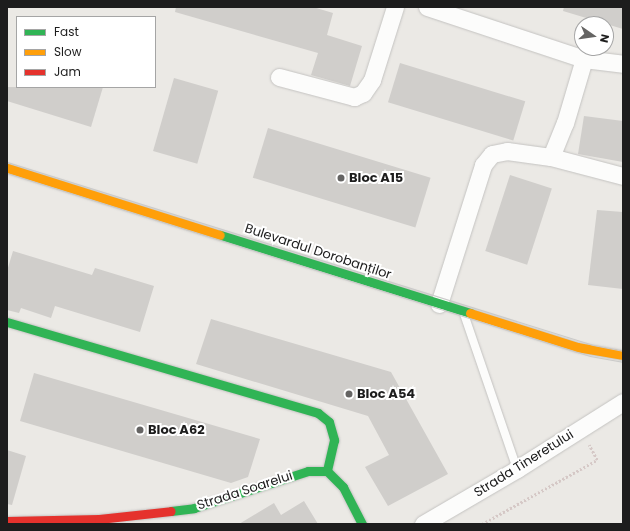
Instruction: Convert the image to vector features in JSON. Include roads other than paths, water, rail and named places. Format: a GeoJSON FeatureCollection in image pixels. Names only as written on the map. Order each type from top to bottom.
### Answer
{"type":"FeatureCollection","features":[{"type":"Feature","properties":{"kind":"street"},"geometry":{"type":"LineString","coordinates":[[279,77],[354,97],[363,93],[372,80],[395,7]]}},
{"type":"Feature","properties":{"kind":"street"},"geometry":{"type":"LineString","coordinates":[[427,7],[447,10],[584,59],[623,64]]}},
{"type":"Feature","properties":{"kind":"street"},"geometry":{"type":"LineString","coordinates":[[551,157],[565,123],[584,59]]}},
{"type":"Feature","properties":{"kind":"street"},"geometry":{"type":"LineString","coordinates":[[439,304],[483,166],[492,154],[506,151],[551,157],[623,176]]}},
{"type":"Feature","properties":{"kind":"street","name":"Bulevardul Dorobanților"},"geometry":{"type":"LineString","coordinates":[[7,168],[463,312],[577,346],[623,355]]}},
{"type":"Feature","properties":{"kind":"street"},"geometry":{"type":"LineString","coordinates":[[7,322],[318,413],[328,422],[334,440],[327,471],[343,487],[362,524]]}},
{"type":"Feature","properties":{"kind":"street","name":"Strada Tineretului"},"geometry":{"type":"LineString","coordinates":[[423,524],[517,469],[623,402]]}},
{"type":"Feature","properties":{"kind":"street","name":"Strada Soarelui"},"geometry":{"type":"LineString","coordinates":[[7,520],[100,522],[194,508],[308,471],[327,471]]}},
{"type":"Feature","properties":{"kind":"lane"},"geometry":{"type":"LineString","coordinates":[[463,312],[517,469]]}},
{"type":"Feature","properties":{"kind":"tram line"},"geometry":{"type":"LineString","coordinates":[[7,162],[593,345],[623,351]]}},
{"type":"Feature","properties":{"kind":"tram line"},"geometry":{"type":"LineString","coordinates":[[7,173],[590,356],[623,362]]}},
{"type":"Feature","properties":{"kind":"place","name":"Bloc A15"},"geometry":{"type":"Point","coordinates":[341,178]}},
{"type":"Feature","properties":{"kind":"place","name":"Bloc A54"},"geometry":{"type":"Point","coordinates":[349,394]}},
{"type":"Feature","properties":{"kind":"place","name":"Bloc A62"},"geometry":{"type":"Point","coordinates":[140,430]}}]}
